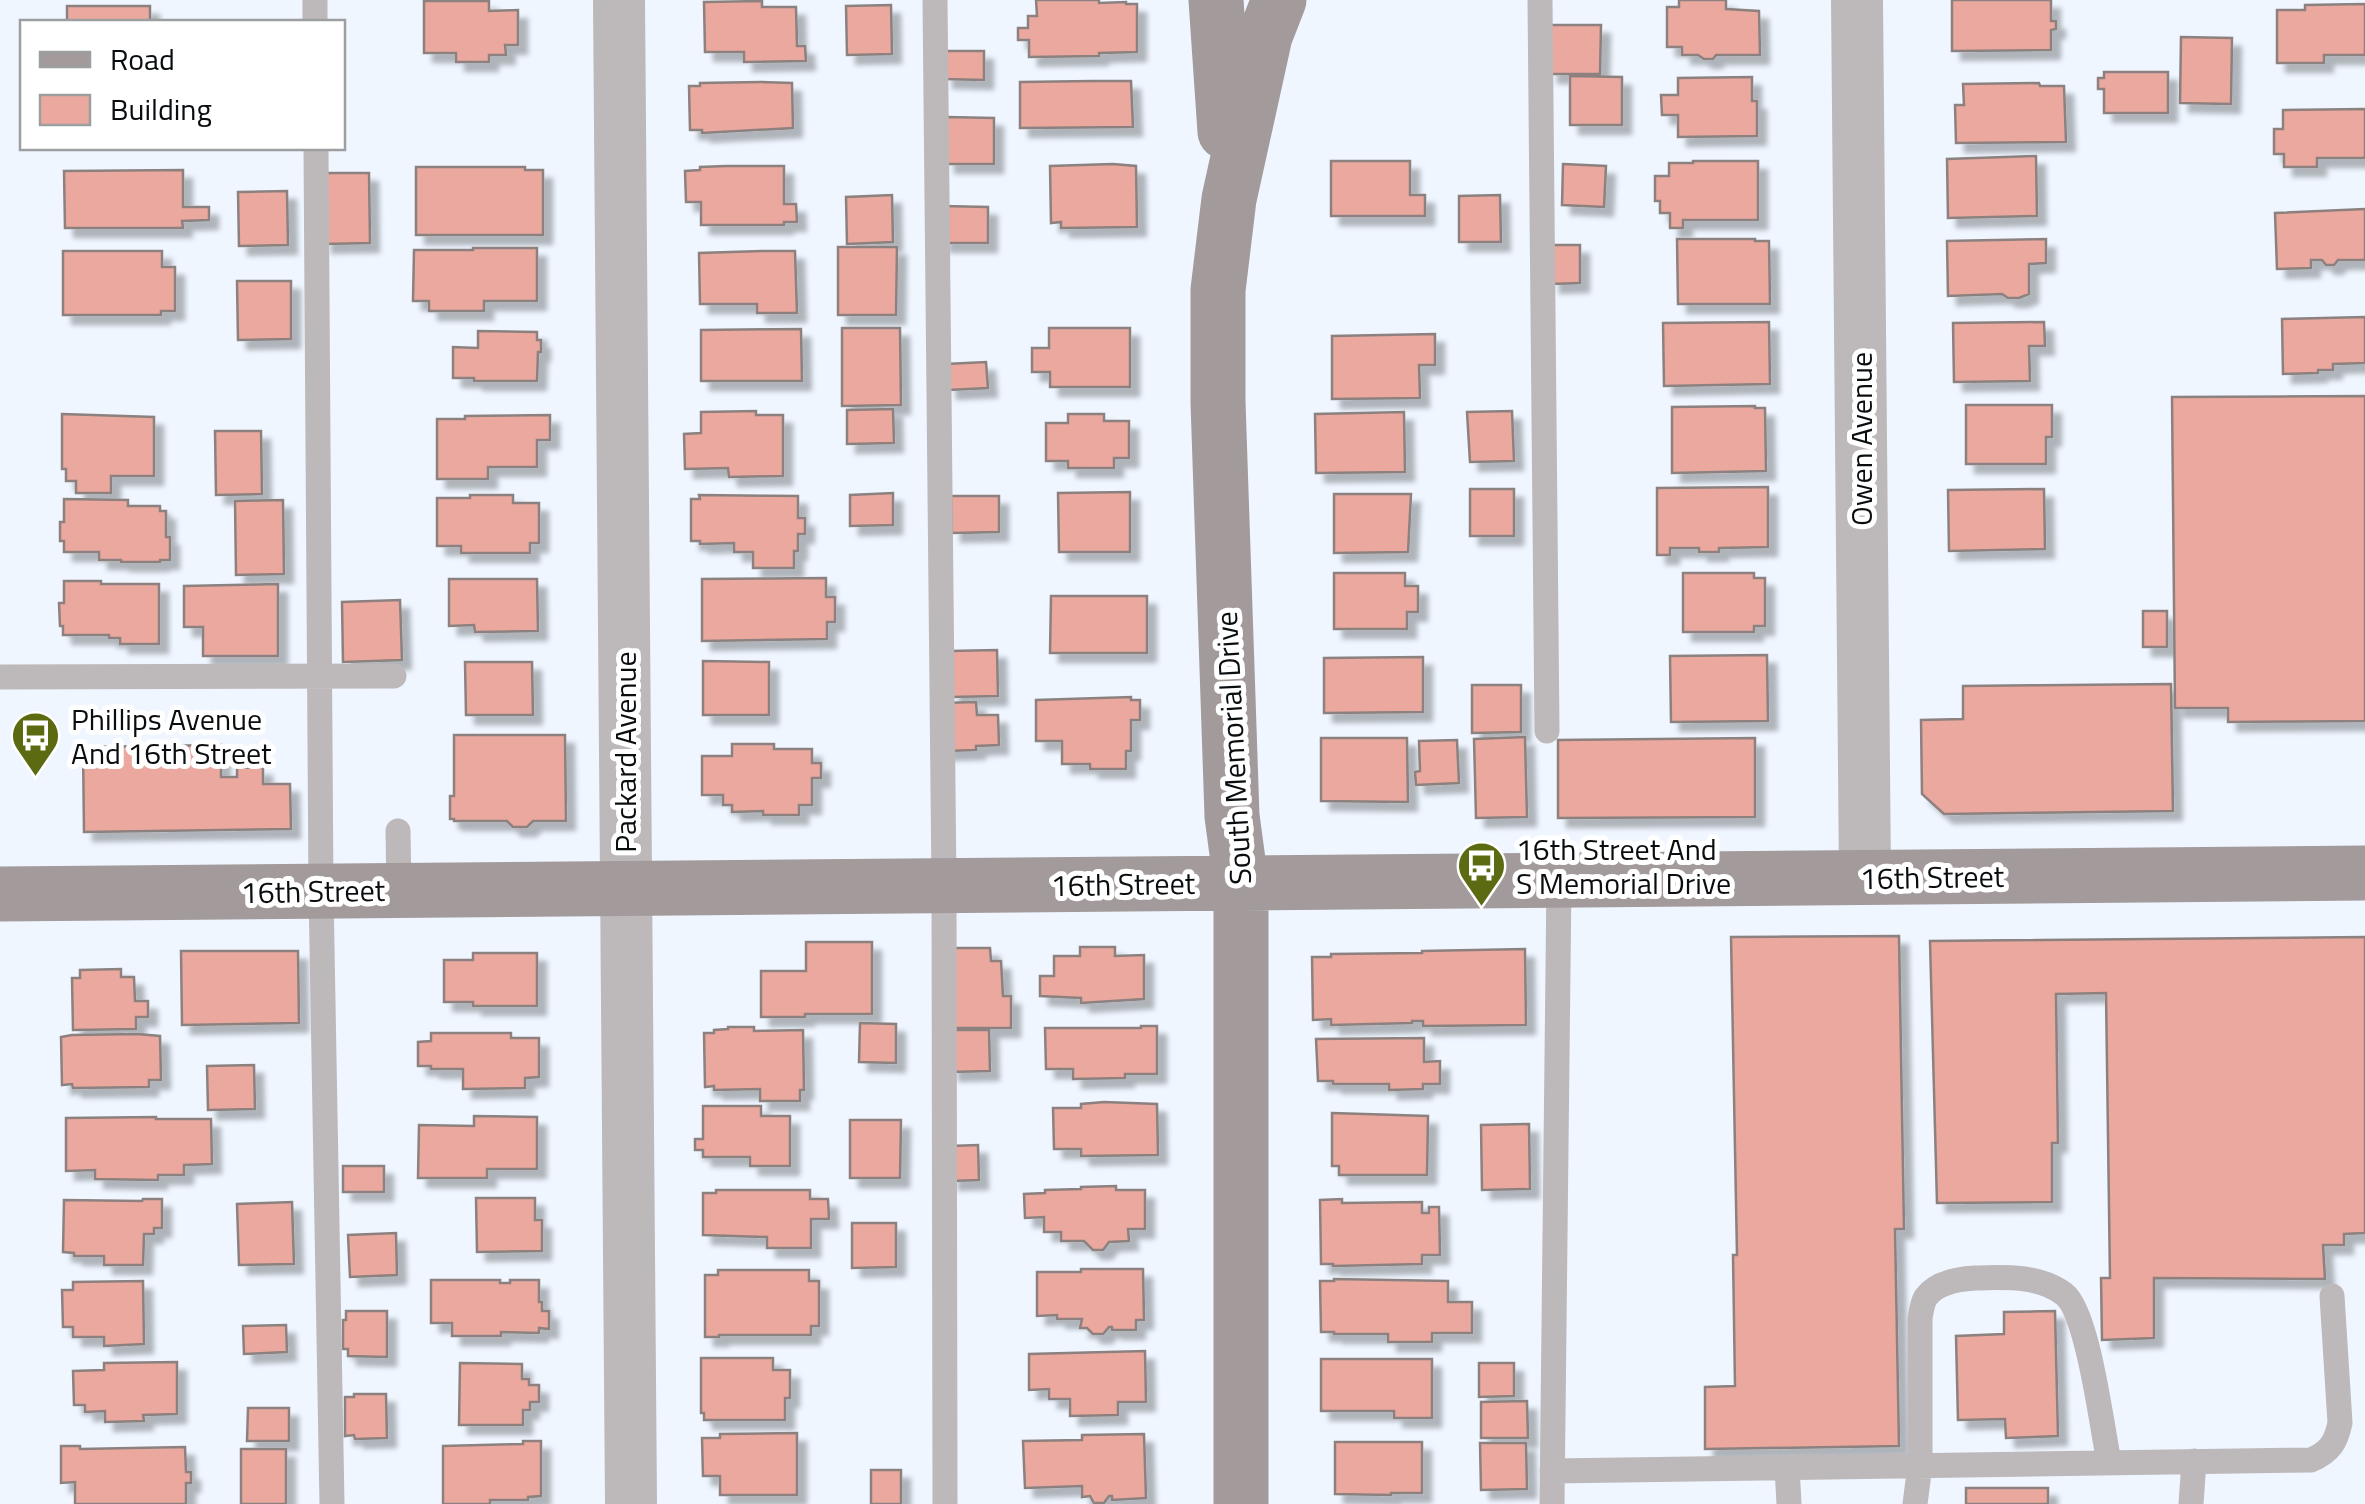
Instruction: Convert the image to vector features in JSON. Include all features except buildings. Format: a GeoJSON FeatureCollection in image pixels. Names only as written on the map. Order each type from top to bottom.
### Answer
{"type":"FeatureCollection","features":[{"type":"Feature","properties":{"kind":"street","name":"Packard Avenue"},"geometry":{"type":"LineString","coordinates":[[619,0],[631,1504]]}},
{"type":"Feature","properties":{"kind":"street"},"geometry":{"type":"LineString","coordinates":[[1216,0],[1229,199]]}},
{"type":"Feature","properties":{"kind":"street","name":"South Memorial Drive"},"geometry":{"type":"LineString","coordinates":[[1242,1504],[1241,882],[1232,816],[1218,290],[1229,199],[1265,36],[1279,0]]}},
{"type":"Feature","properties":{"kind":"street","name":"Owen Avenue"},"geometry":{"type":"LineString","coordinates":[[1857,0],[1864,877]]}},
{"type":"Feature","properties":{"kind":"street","name":"16th Street"},"geometry":{"type":"LineString","coordinates":[[0,894],[2365,873]]}},
{"type":"Feature","properties":{"kind":"lane"},"geometry":{"type":"LineString","coordinates":[[936,0],[946,1504]]}},
{"type":"Feature","properties":{"kind":"lane"},"geometry":{"type":"LineString","coordinates":[[1540,0],[1547,731]]}},
{"type":"Feature","properties":{"kind":"lane"},"geometry":{"type":"LineString","coordinates":[[316,150],[321,891],[332,1504]]}},
{"type":"Feature","properties":{"kind":"lane"},"geometry":{"type":"LineString","coordinates":[[0,677],[394,676]]}},
{"type":"Feature","properties":{"kind":"lane"},"geometry":{"type":"LineString","coordinates":[[398,831],[399,890]]}},
{"type":"Feature","properties":{"kind":"lane"},"geometry":{"type":"LineString","coordinates":[[1552,1504],[1560,880]]}},
{"type":"Feature","properties":{"kind":"lane"},"geometry":{"type":"LineString","coordinates":[[1916,1504],[1920,1465],[1920,1319],[1924,1299],[1937,1288],[1962,1278],[2013,1277],[2043,1284],[2064,1294],[2076,1309],[2108,1462]]}},
{"type":"Feature","properties":{"kind":"lane"},"geometry":{"type":"LineString","coordinates":[[1552,1471],[2311,1460],[2327,1453],[2340,1423],[2332,1296]]}},
{"type":"Feature","properties":{"kind":"lane"},"geometry":{"type":"LineString","coordinates":[[2191,1504],[2194,1461]]}},
{"type":"Feature","properties":{"kind":"lane"},"geometry":{"type":"LineString","coordinates":[[1788,1468],[1789,1504]]}},
{"type":"Feature","properties":{"kind":"place","name":"Phillips Avenue And 16th Street"},"geometry":{"type":"Point","coordinates":[36,778]}},
{"type":"Feature","properties":{"kind":"place","name":"16th Street And S Memorial Drive"},"geometry":{"type":"Point","coordinates":[1481,908]}}]}
